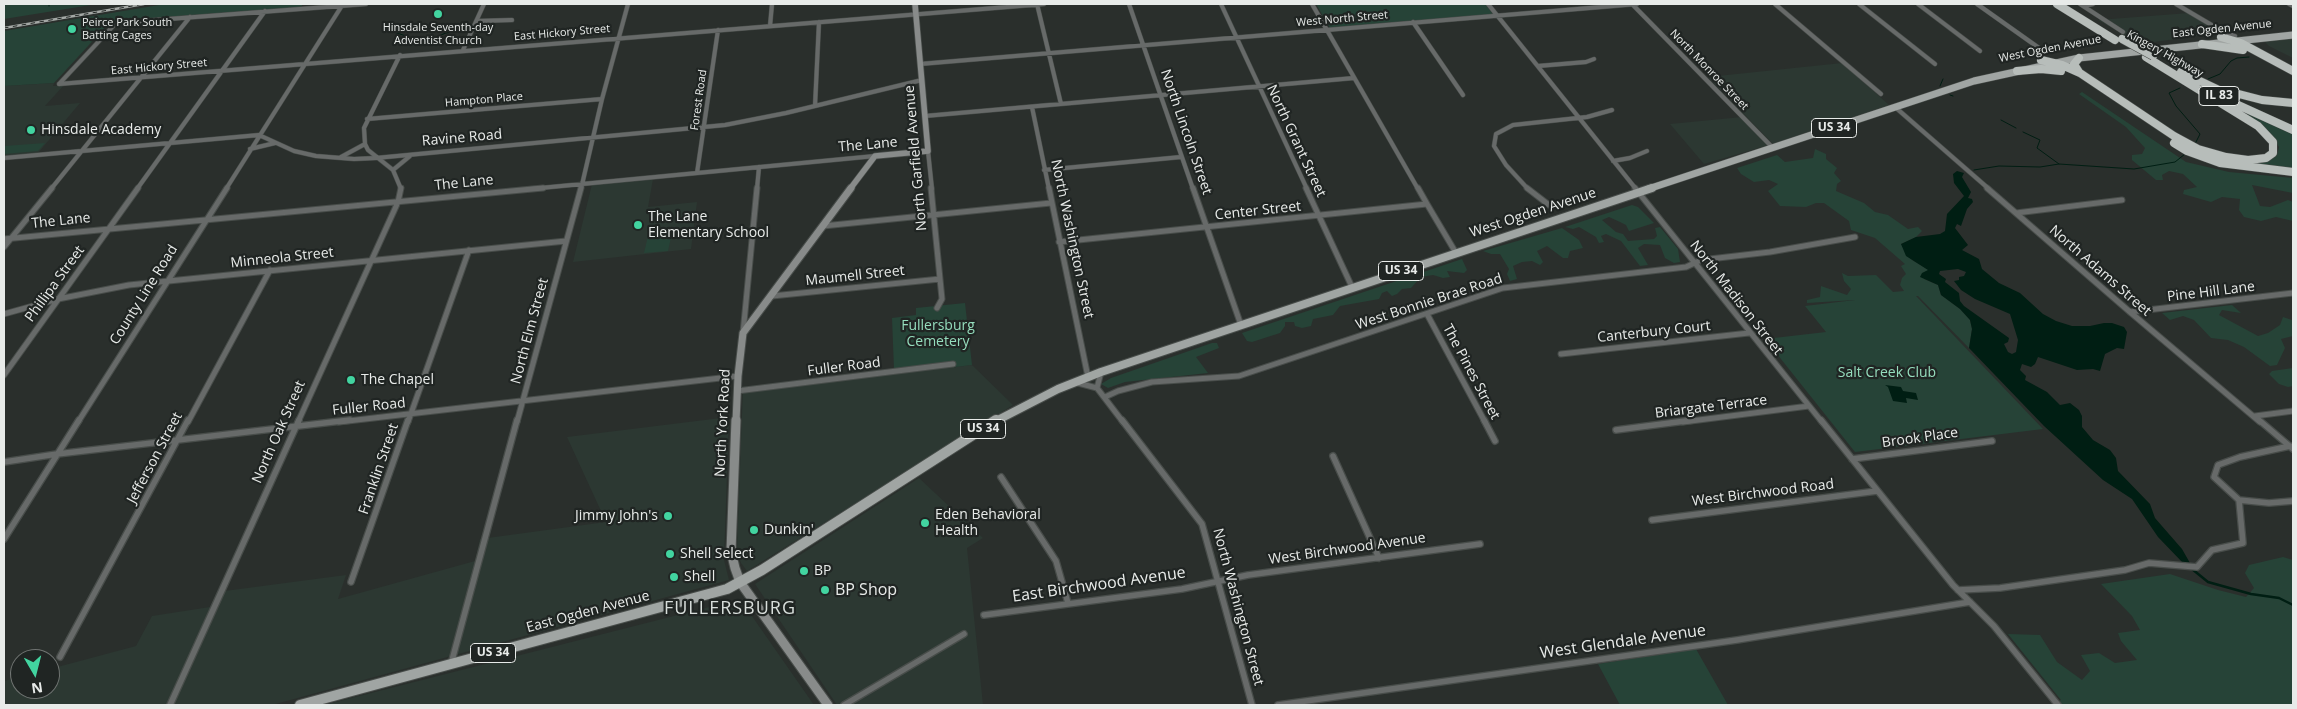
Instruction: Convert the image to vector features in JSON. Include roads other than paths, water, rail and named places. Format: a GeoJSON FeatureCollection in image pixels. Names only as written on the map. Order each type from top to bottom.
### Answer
{"type":"FeatureCollection","features":[{"type":"Feature","properties":{"kind":"highway","name":"Kingery Highway"},"geometry":{"type":"LineString","coordinates":[[2057,4],[2120,37]]}},
{"type":"Feature","properties":{"kind":"highway","name":"Kingery Highway"},"geometry":{"type":"LineString","coordinates":[[2063,4],[2212,93],[2293,130]]}},
{"type":"Feature","properties":{"kind":"highway"},"geometry":{"type":"LineString","coordinates":[[2220,34],[2234,38],[2293,70]]}},
{"type":"Feature","properties":{"kind":"highway"},"geometry":{"type":"LineString","coordinates":[[2234,38],[2235,44],[2293,77]]}},
{"type":"Feature","properties":{"kind":"highway"},"geometry":{"type":"LineString","coordinates":[[2254,39],[2254,47],[2262,54]]}},
{"type":"Feature","properties":{"kind":"highway"},"geometry":{"type":"LineString","coordinates":[[2202,44],[2245,50]]}},
{"type":"Feature","properties":{"kind":"highway","name":"Kingery Highway"},"geometry":{"type":"LineString","coordinates":[[2150,57],[2293,124]]}},
{"type":"Feature","properties":{"kind":"highway"},"geometry":{"type":"LineString","coordinates":[[2079,58],[2074,64],[2074,68],[2080,73],[2174,136],[2198,149],[2226,157],[2248,160],[2266,158],[2273,153],[2273,142],[2258,126],[2150,57]]}},
{"type":"Feature","properties":{"kind":"highway"},"geometry":{"type":"LineString","coordinates":[[2150,57],[2230,91],[2262,100],[2293,103]]}},
{"type":"Feature","properties":{"kind":"highway"},"geometry":{"type":"LineString","coordinates":[[2041,60],[2055,60],[2080,73]]}},
{"type":"Feature","properties":{"kind":"highway"},"geometry":{"type":"LineString","coordinates":[[2055,60],[2070,74],[2187,151],[2233,166],[2293,172]]}},
{"type":"Feature","properties":{"kind":"highway"},"geometry":{"type":"LineString","coordinates":[[2017,71],[2050,68],[2070,74]]}},
{"type":"Feature","properties":{"kind":"main road","name":"North Garfield Avenue"},"geometry":{"type":"LineString","coordinates":[[915,4],[928,151]]}},
{"type":"Feature","properties":{"kind":"main road","name":"East Ogden Avenue"},"geometry":{"type":"LineString","coordinates":[[2124,52],[2202,44],[2293,30]]}},
{"type":"Feature","properties":{"kind":"main road","name":"East Ogden Avenue"},"geometry":{"type":"LineString","coordinates":[[2163,43],[2220,34]]}},
{"type":"Feature","properties":{"kind":"main road","name":"East Ogden Avenue"},"geometry":{"type":"LineString","coordinates":[[2234,38],[2254,39],[2293,35]]}},
{"type":"Feature","properties":{"kind":"main road","name":"West Ogden Avenue"},"geometry":{"type":"LineString","coordinates":[[1101,372],[1974,81],[2055,60],[2163,43]]}},
{"type":"Feature","properties":{"kind":"main road","name":"West Ogden Avenue"},"geometry":{"type":"LineString","coordinates":[[2055,60],[2124,52]]}},
{"type":"Feature","properties":{"kind":"main road","name":"West Ogden Avenue"},"geometry":{"type":"LineString","coordinates":[[1974,81],[1976,78],[1997,71],[2041,60]]}},
{"type":"Feature","properties":{"kind":"main road","name":"The Lane"},"geometry":{"type":"LineString","coordinates":[[875,156],[928,151]]}},
{"type":"Feature","properties":{"kind":"main road"},"geometry":{"type":"LineString","coordinates":[[743,333],[875,156]]}},
{"type":"Feature","properties":{"kind":"main road","name":"North York Road"},"geometry":{"type":"LineString","coordinates":[[743,333],[737,391],[732,551],[740,582],[828,705]]}},
{"type":"Feature","properties":{"kind":"main road","name":"East Ogden Avenue"},"geometry":{"type":"LineString","coordinates":[[300,705],[727,589],[1001,418],[1075,382],[1101,372]]}},
{"type":"Feature","properties":{"kind":"street"},"geometry":{"type":"LineString","coordinates":[[4,247],[190,17],[366,4]]}},
{"type":"Feature","properties":{"kind":"street"},"geometry":{"type":"LineString","coordinates":[[463,50],[484,4]]}},
{"type":"Feature","properties":{"kind":"street","name":"North Elm Street"},"geometry":{"type":"LineString","coordinates":[[451,664],[582,184],[592,138],[628,4]]}},
{"type":"Feature","properties":{"kind":"street"},"geometry":{"type":"LineString","coordinates":[[770,26],[772,4]]}},
{"type":"Feature","properties":{"kind":"street"},"geometry":{"type":"LineString","coordinates":[[1037,4],[1061,104]]}},
{"type":"Feature","properties":{"kind":"street","name":"East Hickory Street"},"geometry":{"type":"LineString","coordinates":[[190,17],[116,22],[59,84],[1044,4]]}},
{"type":"Feature","properties":{"kind":"street","name":"North Lincoln Street"},"geometry":{"type":"LineString","coordinates":[[1129,4],[1241,324]]}},
{"type":"Feature","properties":{"kind":"street","name":"North Grant Street"},"geometry":{"type":"LineString","coordinates":[[1221,4],[1352,287]]}},
{"type":"Feature","properties":{"kind":"street"},"geometry":{"type":"LineString","coordinates":[[1312,4],[1456,253]]}},
{"type":"Feature","properties":{"kind":"street","name":"North Madison Street"},"geometry":{"type":"LineString","coordinates":[[1488,4],[1877,491],[1958,590],[1999,632],[2058,705]]}},
{"type":"Feature","properties":{"kind":"street","name":"North Monroe Street"},"geometry":{"type":"LineString","coordinates":[[1632,4],[1773,148]]}},
{"type":"Feature","properties":{"kind":"street","name":"West North Street"},"geometry":{"type":"LineString","coordinates":[[920,64],[1637,4]]}},
{"type":"Feature","properties":{"kind":"street"},"geometry":{"type":"LineString","coordinates":[[1775,4],[1881,94]]}},
{"type":"Feature","properties":{"kind":"street"},"geometry":{"type":"LineString","coordinates":[[1859,4],[1935,64]]}},
{"type":"Feature","properties":{"kind":"street"},"geometry":{"type":"LineString","coordinates":[[1918,4],[1980,50]]}},
{"type":"Feature","properties":{"kind":"street"},"geometry":{"type":"LineString","coordinates":[[1977,4],[2039,48]]}},
{"type":"Feature","properties":{"kind":"street"},"geometry":{"type":"LineString","coordinates":[[2080,4],[2120,37]]}},
{"type":"Feature","properties":{"kind":"street"},"geometry":{"type":"LineString","coordinates":[[2084,6],[2093,4]]}},
{"type":"Feature","properties":{"kind":"street"},"geometry":{"type":"LineString","coordinates":[[2176,4],[2220,34]]}},
{"type":"Feature","properties":{"kind":"street"},"geometry":{"type":"LineString","coordinates":[[2289,4],[2293,6]]}},
{"type":"Feature","properties":{"kind":"street","name":"County Line Road"},"geometry":{"type":"LineString","coordinates":[[4,539],[342,5]]}},
{"type":"Feature","properties":{"kind":"street","name":"Phillipa Street"},"geometry":{"type":"LineString","coordinates":[[4,374],[266,11]]}},
{"type":"Feature","properties":{"kind":"street"},"geometry":{"type":"LineString","coordinates":[[477,21],[512,20]]}},
{"type":"Feature","properties":{"kind":"street"},"geometry":{"type":"LineString","coordinates":[[816,106],[819,22]]}},
{"type":"Feature","properties":{"kind":"street"},"geometry":{"type":"LineString","coordinates":[[1413,22],[1463,95]]}},
{"type":"Feature","properties":{"kind":"street","name":"Forest Road"},"geometry":{"type":"LineString","coordinates":[[697,173],[718,30]]}},
{"type":"Feature","properties":{"kind":"street"},"geometry":{"type":"LineString","coordinates":[[400,55],[367,119],[364,128],[364,144],[376,158],[393,170],[402,160],[414,154]]}},
{"type":"Feature","properties":{"kind":"street"},"geometry":{"type":"LineString","coordinates":[[1538,66],[1586,62],[1594,59]]}},
{"type":"Feature","properties":{"kind":"street"},"geometry":{"type":"LineString","coordinates":[[925,116],[1354,78]]}},
{"type":"Feature","properties":{"kind":"street","name":"Ravine Road"},"geometry":{"type":"LineString","coordinates":[[260,135],[300,152],[337,158],[376,158],[704,128],[751,121],[922,80]]}},
{"type":"Feature","properties":{"kind":"street","name":"Hampton Place"},"geometry":{"type":"LineString","coordinates":[[367,119],[602,99]]}},
{"type":"Feature","properties":{"kind":"street","name":"North Washington Street"},"geometry":{"type":"LineString","coordinates":[[1032,107],[1088,377]]}},
{"type":"Feature","properties":{"kind":"street","name":"North Adams Street"},"geometry":{"type":"LineString","coordinates":[[1895,107],[2130,312],[2292,447]]}},
{"type":"Feature","properties":{"kind":"street"},"geometry":{"type":"LineString","coordinates":[[1549,205],[1522,184],[1506,166],[1494,146],[1494,136],[1501,129],[1513,125],[1580,118],[1612,110]]}},
{"type":"Feature","properties":{"kind":"street"},"geometry":{"type":"LineString","coordinates":[[4,158],[260,135]]}},
{"type":"Feature","properties":{"kind":"street"},"geometry":{"type":"LineString","coordinates":[[250,149],[275,143]]}},
{"type":"Feature","properties":{"kind":"street"},"geometry":{"type":"LineString","coordinates":[[337,158],[353,152],[364,144]]}},
{"type":"Feature","properties":{"kind":"street","name":"North Garfield Avenue"},"geometry":{"type":"LineString","coordinates":[[928,151],[942,300],[937,308]]}},
{"type":"Feature","properties":{"kind":"street"},"geometry":{"type":"LineString","coordinates":[[1613,161],[1630,158],[1647,151]]}},
{"type":"Feature","properties":{"kind":"street","name":"The Lane"},"geometry":{"type":"LineString","coordinates":[[4,239],[875,156]]}},
{"type":"Feature","properties":{"kind":"street"},"geometry":{"type":"LineString","coordinates":[[1044,170],[1182,157]]}},
{"type":"Feature","properties":{"kind":"street"},"geometry":{"type":"LineString","coordinates":[[743,333],[759,168]]}},
{"type":"Feature","properties":{"kind":"street","name":"North Oak Street"},"geometry":{"type":"LineString","coordinates":[[170,705],[370,260],[398,202],[401,188],[393,170]]}},
{"type":"Feature","properties":{"kind":"street"},"geometry":{"type":"LineString","coordinates":[[2016,213],[2122,200]]}},
{"type":"Feature","properties":{"kind":"street"},"geometry":{"type":"LineString","coordinates":[[822,226],[1051,203]]}},
{"type":"Feature","properties":{"kind":"street","name":"Center Street"},"geometry":{"type":"LineString","coordinates":[[1059,242],[1427,204]]}},
{"type":"Feature","properties":{"kind":"street","name":"West Bonnie Brae Road"},"geometry":{"type":"LineString","coordinates":[[1106,397],[1118,391],[1152,382],[1239,376],[1509,287],[1686,267],[1701,260],[1770,252],[1855,237]]}},
{"type":"Feature","properties":{"kind":"street","name":"Minneola Street"},"geometry":{"type":"LineString","coordinates":[[4,314],[58,299],[114,287],[167,280],[566,241]]}},
{"type":"Feature","properties":{"kind":"street","name":"Franklin Street"},"geometry":{"type":"LineString","coordinates":[[351,582],[469,250]]}},
{"type":"Feature","properties":{"kind":"street","name":"Jefferson Street"},"geometry":{"type":"LineString","coordinates":[[60,657],[270,270]]}},
{"type":"Feature","properties":{"kind":"street","name":"Maumell Street"},"geometry":{"type":"LineString","coordinates":[[772,296],[940,279]]}},
{"type":"Feature","properties":{"kind":"street","name":"Pine Hill Lane"},"geometry":{"type":"LineString","coordinates":[[2130,312],[2293,294]]}},
{"type":"Feature","properties":{"kind":"street","name":"The Pines Street"},"geometry":{"type":"LineString","coordinates":[[1427,314],[1495,441]]}},
{"type":"Feature","properties":{"kind":"street","name":"Canterbury Court"},"geometry":{"type":"LineString","coordinates":[[1561,354],[1749,333]]}},
{"type":"Feature","properties":{"kind":"street","name":"Fuller Road"},"geometry":{"type":"LineString","coordinates":[[737,391],[953,364]]}},
{"type":"Feature","properties":{"kind":"street"},"geometry":{"type":"LineString","coordinates":[[1075,382],[1097,388],[1101,372]]}},
{"type":"Feature","properties":{"kind":"street","name":"Fuller Road"},"geometry":{"type":"LineString","coordinates":[[4,462],[57,454],[738,376]]}},
{"type":"Feature","properties":{"kind":"street","name":"North Washington Street"},"geometry":{"type":"LineString","coordinates":[[1097,388],[1106,397],[1201,521],[1252,705]]}},
{"type":"Feature","properties":{"kind":"street","name":"Briargate Terrace"},"geometry":{"type":"LineString","coordinates":[[1616,430],[1809,406]]}},
{"type":"Feature","properties":{"kind":"street"},"geometry":{"type":"LineString","coordinates":[[2255,416],[2293,410]]}},
{"type":"Feature","properties":{"kind":"street","name":"Brook Place"},"geometry":{"type":"LineString","coordinates":[[1852,459],[1992,441]]}},
{"type":"Feature","properties":{"kind":"street"},"geometry":{"type":"LineString","coordinates":[[2292,447],[2240,457],[2218,465],[2214,477],[2239,500],[2268,503],[2293,501]]}},
{"type":"Feature","properties":{"kind":"street"},"geometry":{"type":"LineString","coordinates":[[1333,456],[1378,558]]}},
{"type":"Feature","properties":{"kind":"street"},"geometry":{"type":"LineString","coordinates":[[1001,477],[1053,554],[1061,572],[1068,603]]}},
{"type":"Feature","properties":{"kind":"street","name":"West Birchwood Road"},"geometry":{"type":"LineString","coordinates":[[1652,520],[1877,491]]}},
{"type":"Feature","properties":{"kind":"street"},"geometry":{"type":"LineString","coordinates":[[1958,590],[2000,588],[2125,570],[2149,563],[2197,567],[2212,550],[2243,543],[2239,500]]}},
{"type":"Feature","properties":{"kind":"street","name":"West Birchwood Avenue"},"geometry":{"type":"LineString","coordinates":[[1218,581],[1480,544]]}},
{"type":"Feature","properties":{"kind":"street","name":"East Birchwood Avenue"},"geometry":{"type":"LineString","coordinates":[[984,615],[1182,588],[1218,581]]}},
{"type":"Feature","properties":{"kind":"street","name":"West Glendale Avenue"},"geometry":{"type":"LineString","coordinates":[[1278,705],[1737,640],[1970,602]]}},
{"type":"Feature","properties":{"kind":"street"},"geometry":{"type":"LineString","coordinates":[[844,705],[964,634]]}},
{"type":"Feature","properties":{"kind":"waterway"},"geometry":{"type":"LineString","coordinates":[[383,25],[385,29],[415,39],[433,38],[446,33],[461,31]]}},
{"type":"Feature","properties":{"kind":"waterway"},"geometry":{"type":"LineString","coordinates":[[2208,79],[2220,74],[2231,61],[2237,58],[2249,57]]}},
{"type":"Feature","properties":{"kind":"waterway"},"geometry":{"type":"LineString","coordinates":[[1940,86],[1943,79]]}},
{"type":"Feature","properties":{"kind":"waterway"},"geometry":{"type":"LineString","coordinates":[[2180,88],[2169,93],[2176,106],[2200,134],[2195,144]]}},
{"type":"Feature","properties":{"kind":"waterway"},"geometry":{"type":"LineString","coordinates":[[2001,120],[2016,128]]}},
{"type":"Feature","properties":{"kind":"waterway"},"geometry":{"type":"LineString","coordinates":[[2023,132],[2040,140],[2037,148],[2059,164]]}},
{"type":"Feature","properties":{"kind":"waterway"},"geometry":{"type":"LineString","coordinates":[[2059,164],[2134,169],[2175,162],[2185,154]]}},
{"type":"Feature","properties":{"kind":"waterway"},"geometry":{"type":"LineString","coordinates":[[1974,170],[1999,166],[2040,167],[2059,164]]}},
{"type":"Feature","properties":{"kind":"waterway"},"geometry":{"type":"LineString","coordinates":[[2192,569],[2208,582],[2251,594],[2279,598],[2293,605]]}},
{"type":"Feature","properties":{"kind":"railway"},"geometry":{"type":"LineString","coordinates":[[4,28],[144,4]]}},
{"type":"Feature","properties":{"kind":"place","name":"Hinsdale Seventh-day Adventist Church"},"geometry":{"type":"Point","coordinates":[438,14]}},
{"type":"Feature","properties":{"kind":"place","name":"Peirce Park South Batting Cages"},"geometry":{"type":"Point","coordinates":[72,29]}},
{"type":"Feature","properties":{"kind":"place","name":"Hinsdale Academy"},"geometry":{"type":"Point","coordinates":[31,130]}},
{"type":"Feature","properties":{"kind":"place","name":"The Lane Elementary School"},"geometry":{"type":"Point","coordinates":[638,225]}},
{"type":"Feature","properties":{"kind":"place","name":"The Chapel"},"geometry":{"type":"Point","coordinates":[351,380]}},
{"type":"Feature","properties":{"kind":"place","name":"Jimmy John's"},"geometry":{"type":"Point","coordinates":[668,516]}},
{"type":"Feature","properties":{"kind":"place","name":"Eden Behavioral Health"},"geometry":{"type":"Point","coordinates":[925,523]}},
{"type":"Feature","properties":{"kind":"place","name":"Dunkin'"},"geometry":{"type":"Point","coordinates":[754,530]}},
{"type":"Feature","properties":{"kind":"place","name":"Shell Select"},"geometry":{"type":"Point","coordinates":[670,554]}},
{"type":"Feature","properties":{"kind":"place","name":"BP"},"geometry":{"type":"Point","coordinates":[804,571]}},
{"type":"Feature","properties":{"kind":"place","name":"Shell"},"geometry":{"type":"Point","coordinates":[674,577]}},
{"type":"Feature","properties":{"kind":"place","name":"BP Shop"},"geometry":{"type":"Point","coordinates":[825,590]}},
{"type":"Feature","properties":{"kind":"district","name":"FULLERSBURG"},"geometry":{"type":"Point","coordinates":[730,609]}},
{"type":"Feature","properties":{"kind":"park label","name":"Fullersburg Cemetery"},"geometry":{"type":"Point","coordinates":[938,334]}},
{"type":"Feature","properties":{"kind":"park label","name":"Salt Creek Club"},"geometry":{"type":"Point","coordinates":[1887,373]}}]}
